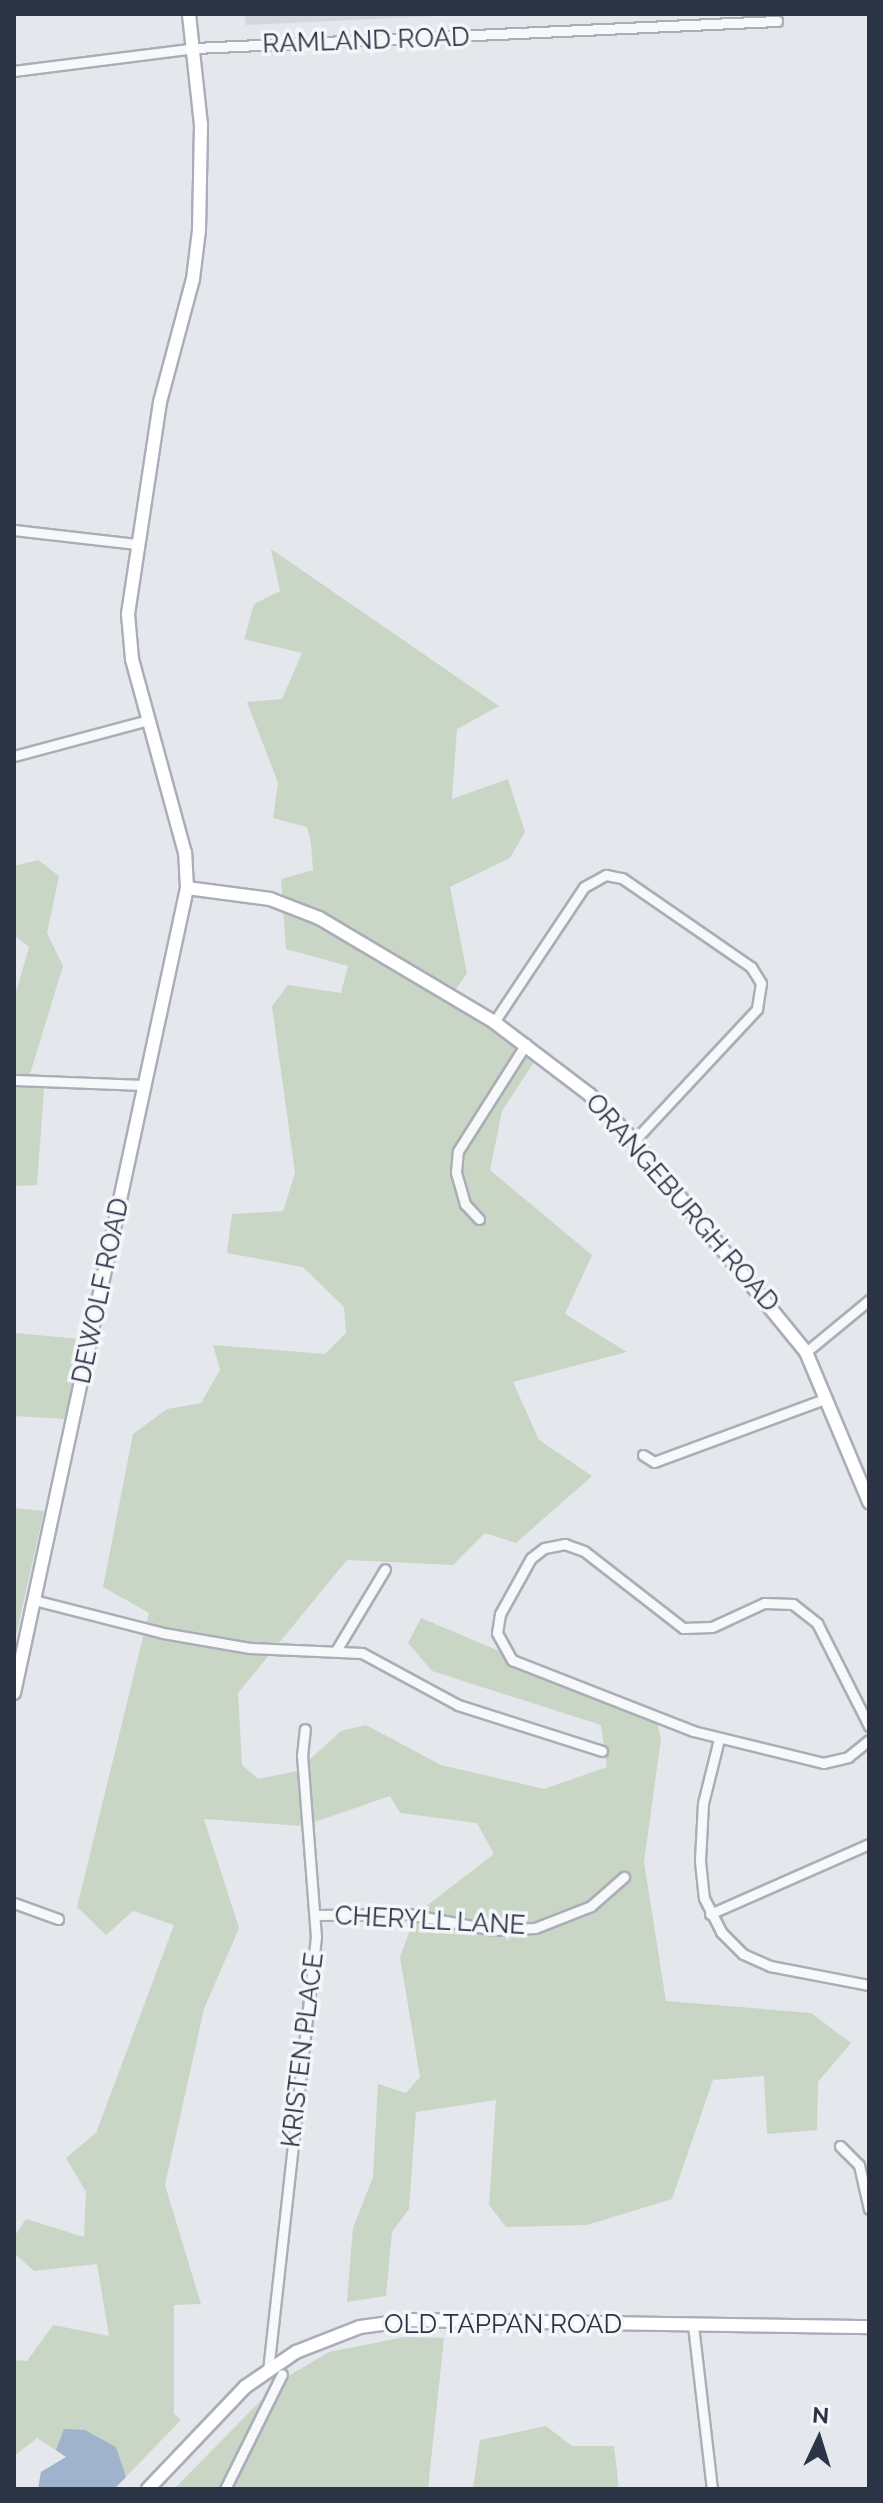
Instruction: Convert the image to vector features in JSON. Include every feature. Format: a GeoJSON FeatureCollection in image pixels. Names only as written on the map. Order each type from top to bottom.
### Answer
{"type":"FeatureCollection","features":[{"type":"Feature","properties":{"kind":"main road"},"geometry":{"type":"LineString","coordinates":[[187,888],[185,853],[148,720],[129,636],[136,544],[148,470],[193,279],[199,230],[201,125],[189,14]]}},
{"type":"Feature","properties":{"kind":"main road","name":"ORANGEBURGH ROAD"},"geometry":{"type":"LineString","coordinates":[[187,888],[270,899],[319,918],[494,1022],[589,1094],[634,1141],[806,1352],[869,1502]]}},
{"type":"Feature","properties":{"kind":"main road","name":"DEWOLF ROAD"},"geometry":{"type":"LineString","coordinates":[[14,1693],[187,888]]}},
{"type":"Feature","properties":{"kind":"main road","name":"OLD TAPPAN ROAD"},"geometry":{"type":"LineString","coordinates":[[148,2489],[245,2387],[316,2342],[386,2322],[869,2327]]}},
{"type":"Feature","properties":{"kind":"street","name":"RAMLAND ROAD"},"geometry":{"type":"LineString","coordinates":[[14,71],[195,48],[777,21]]}},
{"type":"Feature","properties":{"kind":"street"},"geometry":{"type":"LineString","coordinates":[[14,530],[136,544]]}},
{"type":"Feature","properties":{"kind":"street"},"geometry":{"type":"LineString","coordinates":[[14,756],[148,720]]}},
{"type":"Feature","properties":{"kind":"street"},"geometry":{"type":"LineString","coordinates":[[494,1022],[584,887],[606,875],[622,878],[751,967],[761,983],[757,1009],[634,1141]]}},
{"type":"Feature","properties":{"kind":"street"},"geometry":{"type":"LineString","coordinates":[[479,1219],[462,1195],[456,1172],[458,1151],[526,1044]]}},
{"type":"Feature","properties":{"kind":"street"},"geometry":{"type":"LineString","coordinates":[[14,1080],[145,1085]]}},
{"type":"Feature","properties":{"kind":"street"},"geometry":{"type":"LineString","coordinates":[[806,1352],[869,1300]]}},
{"type":"Feature","properties":{"kind":"street"},"geometry":{"type":"LineString","coordinates":[[643,1455],[654,1462],[827,1398]]}},
{"type":"Feature","properties":{"kind":"street"},"geometry":{"type":"LineString","coordinates":[[869,1726],[817,1623],[793,1604],[764,1603],[712,1627],[683,1628],[584,1551],[565,1544],[536,1553],[515,1585],[497,1623],[500,1644],[512,1660],[719,1739],[823,1763],[848,1757],[869,1740]]}},
{"type":"Feature","properties":{"kind":"street"},"geometry":{"type":"LineString","coordinates":[[337,1649],[385,1569]]}},
{"type":"Feature","properties":{"kind":"street"},"geometry":{"type":"LineString","coordinates":[[34,1600],[163,1633],[250,1648],[337,1649],[362,1653],[458,1705],[602,1751]]}},
{"type":"Feature","properties":{"kind":"street","name":"KRISTEN PLACE"},"geometry":{"type":"LineString","coordinates":[[268,2371],[317,1915],[302,1756],[305,1729]]}},
{"type":"Feature","properties":{"kind":"street"},"geometry":{"type":"LineString","coordinates":[[719,1739],[701,1824],[701,1883],[710,1914],[731,1944],[756,1961],[869,1985]]}},
{"type":"Feature","properties":{"kind":"street"},"geometry":{"type":"LineString","coordinates":[[710,1914],[869,1844]]}},
{"type":"Feature","properties":{"kind":"street","name":"CHERYLL LANE"},"geometry":{"type":"LineString","coordinates":[[317,1915],[408,1914],[494,1930],[526,1929],[574,1915],[624,1877]]}},
{"type":"Feature","properties":{"kind":"street"},"geometry":{"type":"LineString","coordinates":[[14,1903],[58,1919]]}},
{"type":"Feature","properties":{"kind":"street"},"geometry":{"type":"LineString","coordinates":[[840,2146],[859,2165],[869,2209]]}},
{"type":"Feature","properties":{"kind":"street"},"geometry":{"type":"LineString","coordinates":[[693,2325],[712,2489]]}},
{"type":"Feature","properties":{"kind":"street"},"geometry":{"type":"LineString","coordinates":[[225,2489],[282,2374]]}},
{"type":"Feature","properties":{"kind":"shaded area"},"geometry":{"type":"Polygon","coordinates":[[[244,14],[480,14],[246,25],[244,14]]]}},
{"type":"Feature","properties":{"kind":"green space"},"geometry":{"type":"Polygon","coordinates":[[[271,549],[499,706],[457,729],[452,799],[508,779],[525,832],[510,858],[450,887],[467,973],[452,995],[538,1056],[502,1111],[490,1170],[592,1255],[565,1314],[627,1352],[513,1382],[539,1440],[592,1476],[516,1543],[485,1533],[453,1565],[347,1560],[238,1693],[242,1765],[258,1779],[297,1771],[341,1731],[366,1725],[441,1765],[544,1789],[607,1767],[601,1725],[432,1671],[408,1643],[421,1618],[656,1717],[661,1739],[644,1862],[666,2001],[811,2013],[851,2043],[818,2082],[817,2130],[767,2134],[764,2076],[713,2080],[672,2199],[587,2225],[506,2227],[489,2205],[496,2100],[416,2112],[409,2209],[392,2232],[386,2296],[347,2302],[353,2228],[373,2177],[378,2084],[406,2093],[420,2077],[400,1957],[416,1914],[494,1854],[477,1823],[400,1813],[390,1796],[303,1826],[204,1819],[239,1928],[204,2009],[165,2185],[201,2304],[174,2305],[174,2414],[181,2420],[114,2489],[38,2489],[41,2472],[66,2457],[37,2438],[14,2456],[14,2360],[27,2361],[53,2325],[109,2336],[97,2264],[34,2271],[14,2253],[14,2237],[26,2219],[84,2237],[86,2192],[66,2158],[96,2133],[174,1925],[133,1911],[106,1935],[77,1907],[149,1613],[103,1587],[133,1434],[167,1409],[201,1403],[220,1370],[213,1345],[325,1354],[346,1333],[344,1307],[303,1267],[227,1253],[232,1214],[283,1211],[295,1173],[272,1006],[288,985],[341,993],[348,966],[286,949],[281,879],[313,870],[311,843],[307,827],[273,818],[278,783],[247,702],[282,699],[302,653],[244,639],[254,604],[280,591],[271,549]]]}},
{"type":"Feature","properties":{"kind":"green space"},"geometry":{"type":"Polygon","coordinates":[[[38,860],[59,876],[47,933],[63,966],[30,1074],[45,1076],[37,1185],[14,1186],[14,999],[29,947],[14,935],[14,866],[38,860]]]}},
{"type":"Feature","properties":{"kind":"green space"},"geometry":{"type":"Polygon","coordinates":[[[14,1333],[80,1339],[66,1419],[14,1416],[14,1333]]]}},
{"type":"Feature","properties":{"kind":"green space"},"geometry":{"type":"Polygon","coordinates":[[[14,1508],[44,1511],[14,1644],[14,1508]]]}},
{"type":"Feature","properties":{"kind":"green space"},"geometry":{"type":"Polygon","coordinates":[[[405,2337],[444,2338],[428,2489],[174,2489],[280,2381],[329,2352],[405,2337]]]}},
{"type":"Feature","properties":{"kind":"green space"},"geometry":{"type":"Polygon","coordinates":[[[546,2426],[572,2446],[614,2446],[619,2489],[465,2489],[473,2488],[480,2440],[546,2426]]]}},
{"type":"Feature","properties":{"kind":"water"},"geometry":{"type":"Polygon","coordinates":[[[64,2429],[85,2430],[116,2447],[126,2477],[114,2489],[38,2489],[41,2472],[66,2457],[56,2450],[64,2429]]]}}]}
